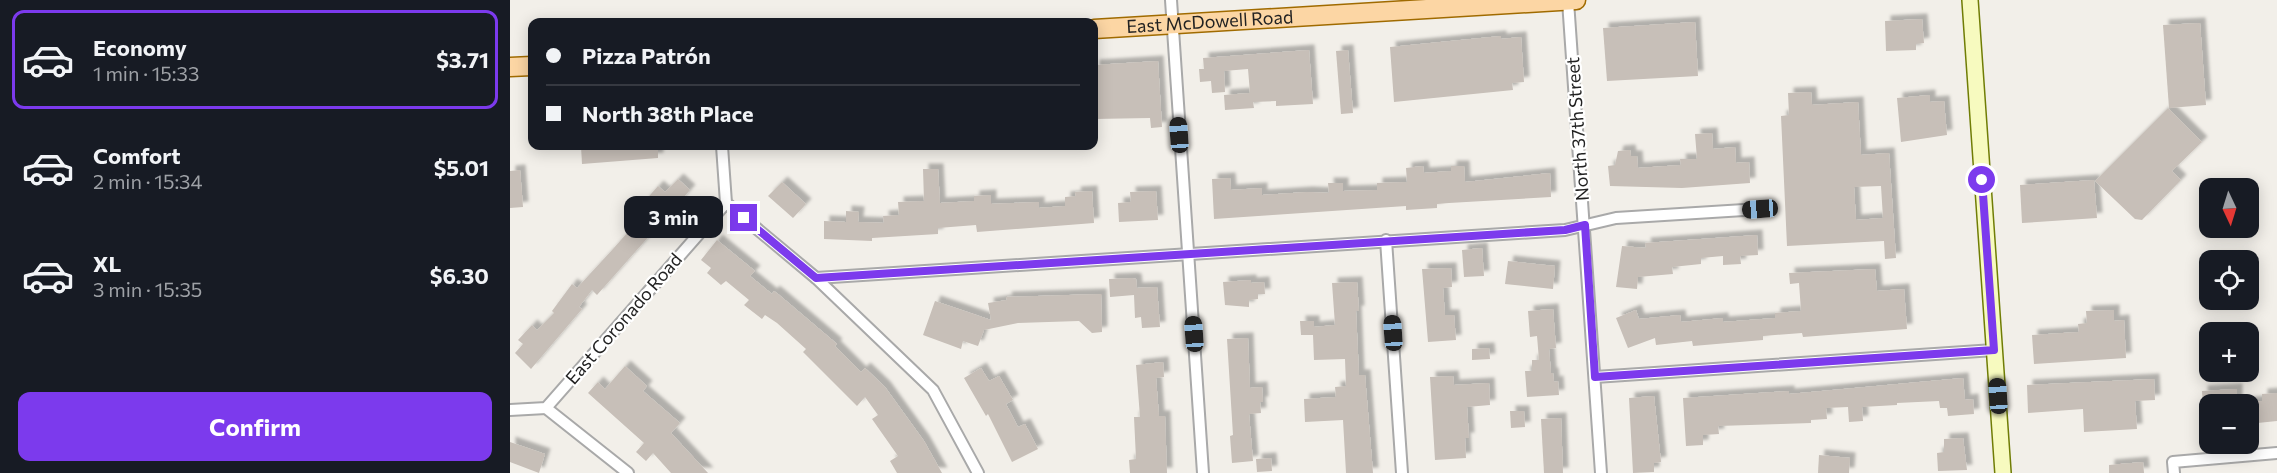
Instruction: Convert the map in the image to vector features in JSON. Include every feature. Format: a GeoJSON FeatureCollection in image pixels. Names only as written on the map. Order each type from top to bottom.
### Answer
{"type":"FeatureCollection","features":[{"type":"Feature","properties":{"kind":"main road","name":"East McDowell Road"},"geometry":{"type":"LineString","coordinates":[[1098,29],[1576,0]]}},
{"type":"Feature","properties":{"kind":"main road"},"geometry":{"type":"LineString","coordinates":[[1970,0],[2003,473]]}},
{"type":"Feature","properties":{"kind":"main road"},"geometry":{"type":"LineString","coordinates":[[510,67],[528,66]]}},
{"type":"Feature","properties":{"kind":"street"},"geometry":{"type":"LineString","coordinates":[[1172,0],[1203,473]]}},
{"type":"Feature","properties":{"kind":"street","name":"North 37th Street"},"geometry":{"type":"LineString","coordinates":[[1568,0],[1601,473]]}},
{"type":"Feature","properties":{"kind":"street"},"geometry":{"type":"LineString","coordinates":[[722,150],[726,203],[816,278],[933,390],[978,473]]}},
{"type":"Feature","properties":{"kind":"street","name":"East Coronado Road"},"geometry":{"type":"LineString","coordinates":[[546,408],[726,203]]}},
{"type":"Feature","properties":{"kind":"street"},"geometry":{"type":"LineString","coordinates":[[816,278],[1565,230],[1616,218],[1760,209]]}},
{"type":"Feature","properties":{"kind":"street"},"geometry":{"type":"LineString","coordinates":[[1386,240],[1402,473]]}},
{"type":"Feature","properties":{"kind":"street"},"geometry":{"type":"LineString","coordinates":[[1595,377],[1994,350]]}},
{"type":"Feature","properties":{"kind":"street"},"geometry":{"type":"LineString","coordinates":[[510,410],[546,408],[628,473]]}},
{"type":"Feature","properties":{"kind":"street"},"geometry":{"type":"LineString","coordinates":[[2173,468],[2277,453]]}},
{"type":"Feature","properties":{"kind":"building"},"geometry":{"type":"Polygon","coordinates":[[[1922,19],[1924,43],[1916,44],[1916,50],[1886,51],[1885,21],[1922,19]]]}},
{"type":"Feature","properties":{"kind":"building"},"geometry":{"type":"Polygon","coordinates":[[[1695,22],[1698,76],[1607,81],[1603,28],[1695,22]]]}},
{"type":"Feature","properties":{"kind":"building"},"geometry":{"type":"Polygon","coordinates":[[[2200,23],[2206,105],[2169,108],[2163,25],[2200,23]]]}},
{"type":"Feature","properties":{"kind":"building"},"geometry":{"type":"Polygon","coordinates":[[[1501,36],[1501,39],[1521,37],[1524,82],[1512,83],[1513,90],[1394,102],[1390,47],[1501,36]]]}},
{"type":"Feature","properties":{"kind":"building"},"geometry":{"type":"Polygon","coordinates":[[[1309,50],[1313,104],[1276,106],[1276,101],[1253,102],[1254,108],[1225,110],[1224,95],[1250,93],[1248,69],[1224,71],[1225,92],[1212,93],[1211,81],[1200,82],[1199,69],[1204,69],[1203,58],[1309,50]]]}},
{"type":"Feature","properties":{"kind":"building"},"geometry":{"type":"Polygon","coordinates":[[[1348,50],[1353,113],[1341,114],[1336,51],[1348,50]]]}},
{"type":"Feature","properties":{"kind":"building"},"geometry":{"type":"Polygon","coordinates":[[[1158,61],[1162,127],[1151,128],[1150,118],[1098,119],[1098,65],[1158,61]]]}},
{"type":"Feature","properties":{"kind":"building"},"geometry":{"type":"Polygon","coordinates":[[[1811,92],[1812,105],[1858,102],[1861,155],[1889,153],[1896,258],[1885,259],[1884,241],[1787,246],[1781,116],[1789,115],[1788,93],[1811,92]],[[1881,186],[1854,187],[1856,220],[1883,218],[1881,186]]]}},
{"type":"Feature","properties":{"kind":"building"},"geometry":{"type":"Polygon","coordinates":[[[1930,95],[1930,102],[1944,101],[1947,135],[1901,142],[1897,98],[1930,95]]]}},
{"type":"Feature","properties":{"kind":"building"},"geometry":{"type":"Polygon","coordinates":[[[2168,108],[2202,142],[2172,171],[2181,180],[2142,220],[2135,219],[2095,181],[2168,108]]]}},
{"type":"Feature","properties":{"kind":"building"},"geometry":{"type":"Polygon","coordinates":[[[1712,133],[1713,149],[1735,147],[1736,163],[1749,162],[1750,183],[1682,188],[1610,186],[1608,166],[1615,165],[1618,151],[1630,150],[1631,156],[1637,156],[1638,168],[1681,165],[1680,159],[1697,159],[1695,134],[1712,133]]]}},
{"type":"Feature","properties":{"kind":"building"},"geometry":{"type":"Polygon","coordinates":[[[581,150],[658,150],[658,158],[582,164],[581,150]]]}},
{"type":"Feature","properties":{"kind":"building"},"geometry":{"type":"Polygon","coordinates":[[[1423,166],[1424,173],[1451,171],[1451,166],[1464,166],[1465,182],[1550,173],[1551,197],[1437,204],[1437,208],[1406,210],[1406,206],[1214,219],[1212,179],[1230,178],[1231,190],[1262,188],[1262,195],[1329,193],[1328,183],[1343,183],[1343,191],[1377,190],[1377,183],[1407,182],[1406,168],[1423,166]]]}},
{"type":"Feature","properties":{"kind":"building"},"geometry":{"type":"Polygon","coordinates":[[[923,169],[938,169],[940,203],[974,201],[974,196],[991,195],[991,204],[1039,202],[1039,208],[1065,206],[1065,197],[1076,196],[1075,192],[1092,191],[1094,223],[977,232],[976,225],[938,228],[938,234],[872,238],[872,241],[824,239],[824,221],[846,222],[846,211],[859,212],[858,222],[884,223],[883,216],[899,215],[898,202],[924,201],[923,169]]]}},
{"type":"Feature","properties":{"kind":"building"},"geometry":{"type":"Polygon","coordinates":[[[520,170],[523,207],[510,208],[510,171],[520,170]]]}},
{"type":"Feature","properties":{"kind":"building"},"geometry":{"type":"Polygon","coordinates":[[[678,179],[690,190],[597,295],[592,290],[579,307],[582,309],[531,369],[515,353],[523,344],[518,340],[532,325],[537,330],[554,313],[552,311],[572,284],[577,288],[613,249],[650,207],[644,202],[658,186],[665,192],[678,179]]]}},
{"type":"Feature","properties":{"kind":"building"},"geometry":{"type":"Polygon","coordinates":[[[2094,180],[2097,218],[2022,223],[2020,185],[2094,180]]]}},
{"type":"Feature","properties":{"kind":"building"},"geometry":{"type":"Polygon","coordinates":[[[782,182],[806,204],[793,218],[768,196],[782,182]]]}},
{"type":"Feature","properties":{"kind":"building"},"geometry":{"type":"Polygon","coordinates":[[[1156,191],[1158,220],[1119,222],[1118,203],[1131,202],[1130,192],[1156,191]]]}},
{"type":"Feature","properties":{"kind":"building"},"geometry":{"type":"Polygon","coordinates":[[[1757,235],[1758,255],[1740,256],[1741,264],[1723,265],[1723,256],[1701,258],[1701,264],[1672,267],[1673,274],[1638,277],[1637,289],[1616,287],[1622,246],[1646,248],[1645,243],[1757,235]]]}},
{"type":"Feature","properties":{"kind":"building"},"geometry":{"type":"Polygon","coordinates":[[[717,240],[755,271],[750,276],[772,294],[774,291],[778,294],[837,344],[835,346],[861,372],[865,368],[885,387],[924,441],[942,473],[897,473],[890,461],[898,456],[872,419],[878,415],[865,397],[857,406],[803,352],[806,349],[777,323],[765,315],[762,319],[744,305],[749,300],[726,281],[721,285],[707,273],[711,268],[701,260],[717,240]]]}},
{"type":"Feature","properties":{"kind":"building"},"geometry":{"type":"Polygon","coordinates":[[[1482,248],[1484,276],[1464,277],[1462,250],[1482,248]]]}},
{"type":"Feature","properties":{"kind":"building"},"geometry":{"type":"Polygon","coordinates":[[[1508,261],[1555,266],[1553,289],[1505,284],[1508,261]]]}},
{"type":"Feature","properties":{"kind":"building"},"geometry":{"type":"Polygon","coordinates":[[[1451,268],[1452,287],[1443,288],[1445,315],[1454,315],[1456,340],[1428,342],[1422,269],[1451,268]]]}},
{"type":"Feature","properties":{"kind":"building"},"geometry":{"type":"Polygon","coordinates":[[[1875,269],[1877,291],[1904,289],[1907,329],[1803,337],[1802,333],[1763,336],[1763,340],[1693,346],[1692,341],[1656,345],[1655,338],[1628,348],[1616,318],[1636,310],[1639,319],[1680,315],[1681,322],[1723,318],[1723,322],[1775,318],[1775,313],[1801,311],[1799,283],[1790,284],[1789,273],[1875,269]]]}},
{"type":"Feature","properties":{"kind":"building"},"geometry":{"type":"Polygon","coordinates":[[[1109,279],[1136,279],[1137,288],[1157,287],[1160,327],[1142,328],[1141,317],[1135,318],[1134,295],[1110,297],[1109,279]]]}},
{"type":"Feature","properties":{"kind":"building"},"geometry":{"type":"Polygon","coordinates":[[[1251,280],[1251,283],[1264,282],[1265,294],[1258,294],[1258,299],[1249,300],[1249,307],[1225,305],[1223,282],[1251,280]]]}},
{"type":"Feature","properties":{"kind":"building"},"geometry":{"type":"Polygon","coordinates":[[[1357,282],[1359,375],[1365,375],[1373,473],[1346,473],[1343,420],[1305,422],[1304,399],[1336,397],[1335,387],[1346,386],[1345,359],[1314,360],[1313,335],[1301,335],[1300,321],[1314,321],[1314,327],[1335,325],[1332,283],[1357,282]]]}},
{"type":"Feature","properties":{"kind":"building"},"geometry":{"type":"Polygon","coordinates":[[[1101,294],[1102,332],[1092,333],[1079,321],[1018,323],[984,330],[978,346],[963,341],[961,349],[923,335],[935,301],[991,320],[988,303],[1007,300],[1006,297],[1101,294]]]}},
{"type":"Feature","properties":{"kind":"building"},"geometry":{"type":"Polygon","coordinates":[[[1553,309],[1556,348],[1549,349],[1551,373],[1553,373],[1554,382],[1558,381],[1559,395],[1527,397],[1525,371],[1532,371],[1532,360],[1539,360],[1537,336],[1530,337],[1528,311],[1553,309]]]}},
{"type":"Feature","properties":{"kind":"building"},"geometry":{"type":"Polygon","coordinates":[[[2114,310],[2114,321],[2124,320],[2126,358],[2034,364],[2032,335],[2079,332],[2078,324],[2087,323],[2086,311],[2114,310]]]}},
{"type":"Feature","properties":{"kind":"building"},"geometry":{"type":"Polygon","coordinates":[[[1248,338],[1250,388],[1262,387],[1263,402],[1260,402],[1261,413],[1249,414],[1253,461],[1232,463],[1230,436],[1233,435],[1227,339],[1248,338]]]}},
{"type":"Feature","properties":{"kind":"building"},"geometry":{"type":"Polygon","coordinates":[[[1489,348],[1490,359],[1472,360],[1472,349],[1489,348]]]}},
{"type":"Feature","properties":{"kind":"building"},"geometry":{"type":"Polygon","coordinates":[[[1163,362],[1164,377],[1156,378],[1159,416],[1165,416],[1167,473],[1130,473],[1129,460],[1136,459],[1134,417],[1140,417],[1136,365],[1163,362]]]}},
{"type":"Feature","properties":{"kind":"building"},"geometry":{"type":"Polygon","coordinates":[[[625,366],[647,386],[643,391],[680,423],[671,433],[708,473],[671,473],[653,453],[646,461],[636,452],[644,443],[588,393],[598,382],[605,389],[625,366]]]}},
{"type":"Feature","properties":{"kind":"building"},"geometry":{"type":"Polygon","coordinates":[[[981,368],[989,381],[999,376],[1013,400],[1006,404],[1018,427],[1025,424],[1038,449],[1012,462],[988,414],[986,416],[964,378],[981,368]]]}},
{"type":"Feature","properties":{"kind":"building"},"geometry":{"type":"Polygon","coordinates":[[[1453,376],[1454,385],[1489,383],[1490,405],[1467,407],[1469,438],[1465,438],[1466,458],[1435,460],[1430,377],[1453,376]]]}},
{"type":"Feature","properties":{"kind":"building"},"geometry":{"type":"Polygon","coordinates":[[[1963,378],[1965,400],[1973,399],[1974,414],[1948,416],[1947,408],[1940,408],[1939,401],[1897,403],[1897,405],[1862,407],[1863,421],[1849,422],[1848,407],[1826,408],[1827,419],[1811,420],[1811,423],[1718,426],[1719,434],[1703,435],[1703,445],[1686,446],[1683,398],[1789,391],[1789,394],[1963,378]]]}},
{"type":"Feature","properties":{"kind":"building"},"geometry":{"type":"Polygon","coordinates":[[[2154,379],[2155,400],[2135,401],[2137,429],[2084,432],[2083,409],[2028,413],[2027,385],[2154,379]]]}},
{"type":"Feature","properties":{"kind":"building"},"geometry":{"type":"Polygon","coordinates":[[[2237,389],[2237,394],[2202,394],[2202,391],[2237,389]]]}},
{"type":"Feature","properties":{"kind":"building"},"geometry":{"type":"Polygon","coordinates":[[[2277,393],[2277,421],[2259,423],[2259,401],[2262,401],[2262,394],[2277,393]]]}},
{"type":"Feature","properties":{"kind":"building"},"geometry":{"type":"Polygon","coordinates":[[[1654,396],[1661,462],[1654,463],[1654,472],[1633,473],[1629,398],[1654,396]]]}},
{"type":"Feature","properties":{"kind":"building"},"geometry":{"type":"Polygon","coordinates":[[[1510,411],[1524,411],[1525,427],[1511,428],[1510,411]]]}},
{"type":"Feature","properties":{"kind":"building"},"geometry":{"type":"Polygon","coordinates":[[[1561,418],[1563,473],[1544,473],[1541,419],[1561,418]]]}},
{"type":"Feature","properties":{"kind":"building"},"geometry":{"type":"Polygon","coordinates":[[[1963,438],[1967,470],[1938,471],[1937,453],[1944,452],[1944,439],[1963,438]]]}},
{"type":"Feature","properties":{"kind":"building"},"geometry":{"type":"Polygon","coordinates":[[[510,442],[545,454],[539,473],[510,462],[510,442]]]}},
{"type":"Feature","properties":{"kind":"building"},"geometry":{"type":"Polygon","coordinates":[[[1819,455],[1850,458],[1849,473],[1818,473],[1819,455]]]}},
{"type":"Feature","properties":{"kind":"building"},"geometry":{"type":"Polygon","coordinates":[[[1271,458],[1272,471],[1257,472],[1256,459],[1271,458]]]}},
{"type":"Feature","properties":{"kind":"building"},"geometry":{"type":"Polygon","coordinates":[[[2143,462],[2144,473],[2109,473],[2109,465],[2143,462]]]}},
{"type":"Feature","properties":{"kind":"route"},"geometry":{"type":"LineString","coordinates":[[744,218],[816,278],[1565,230],[1585,225],[1595,377],[1994,350],[1982,180]]}}]}
